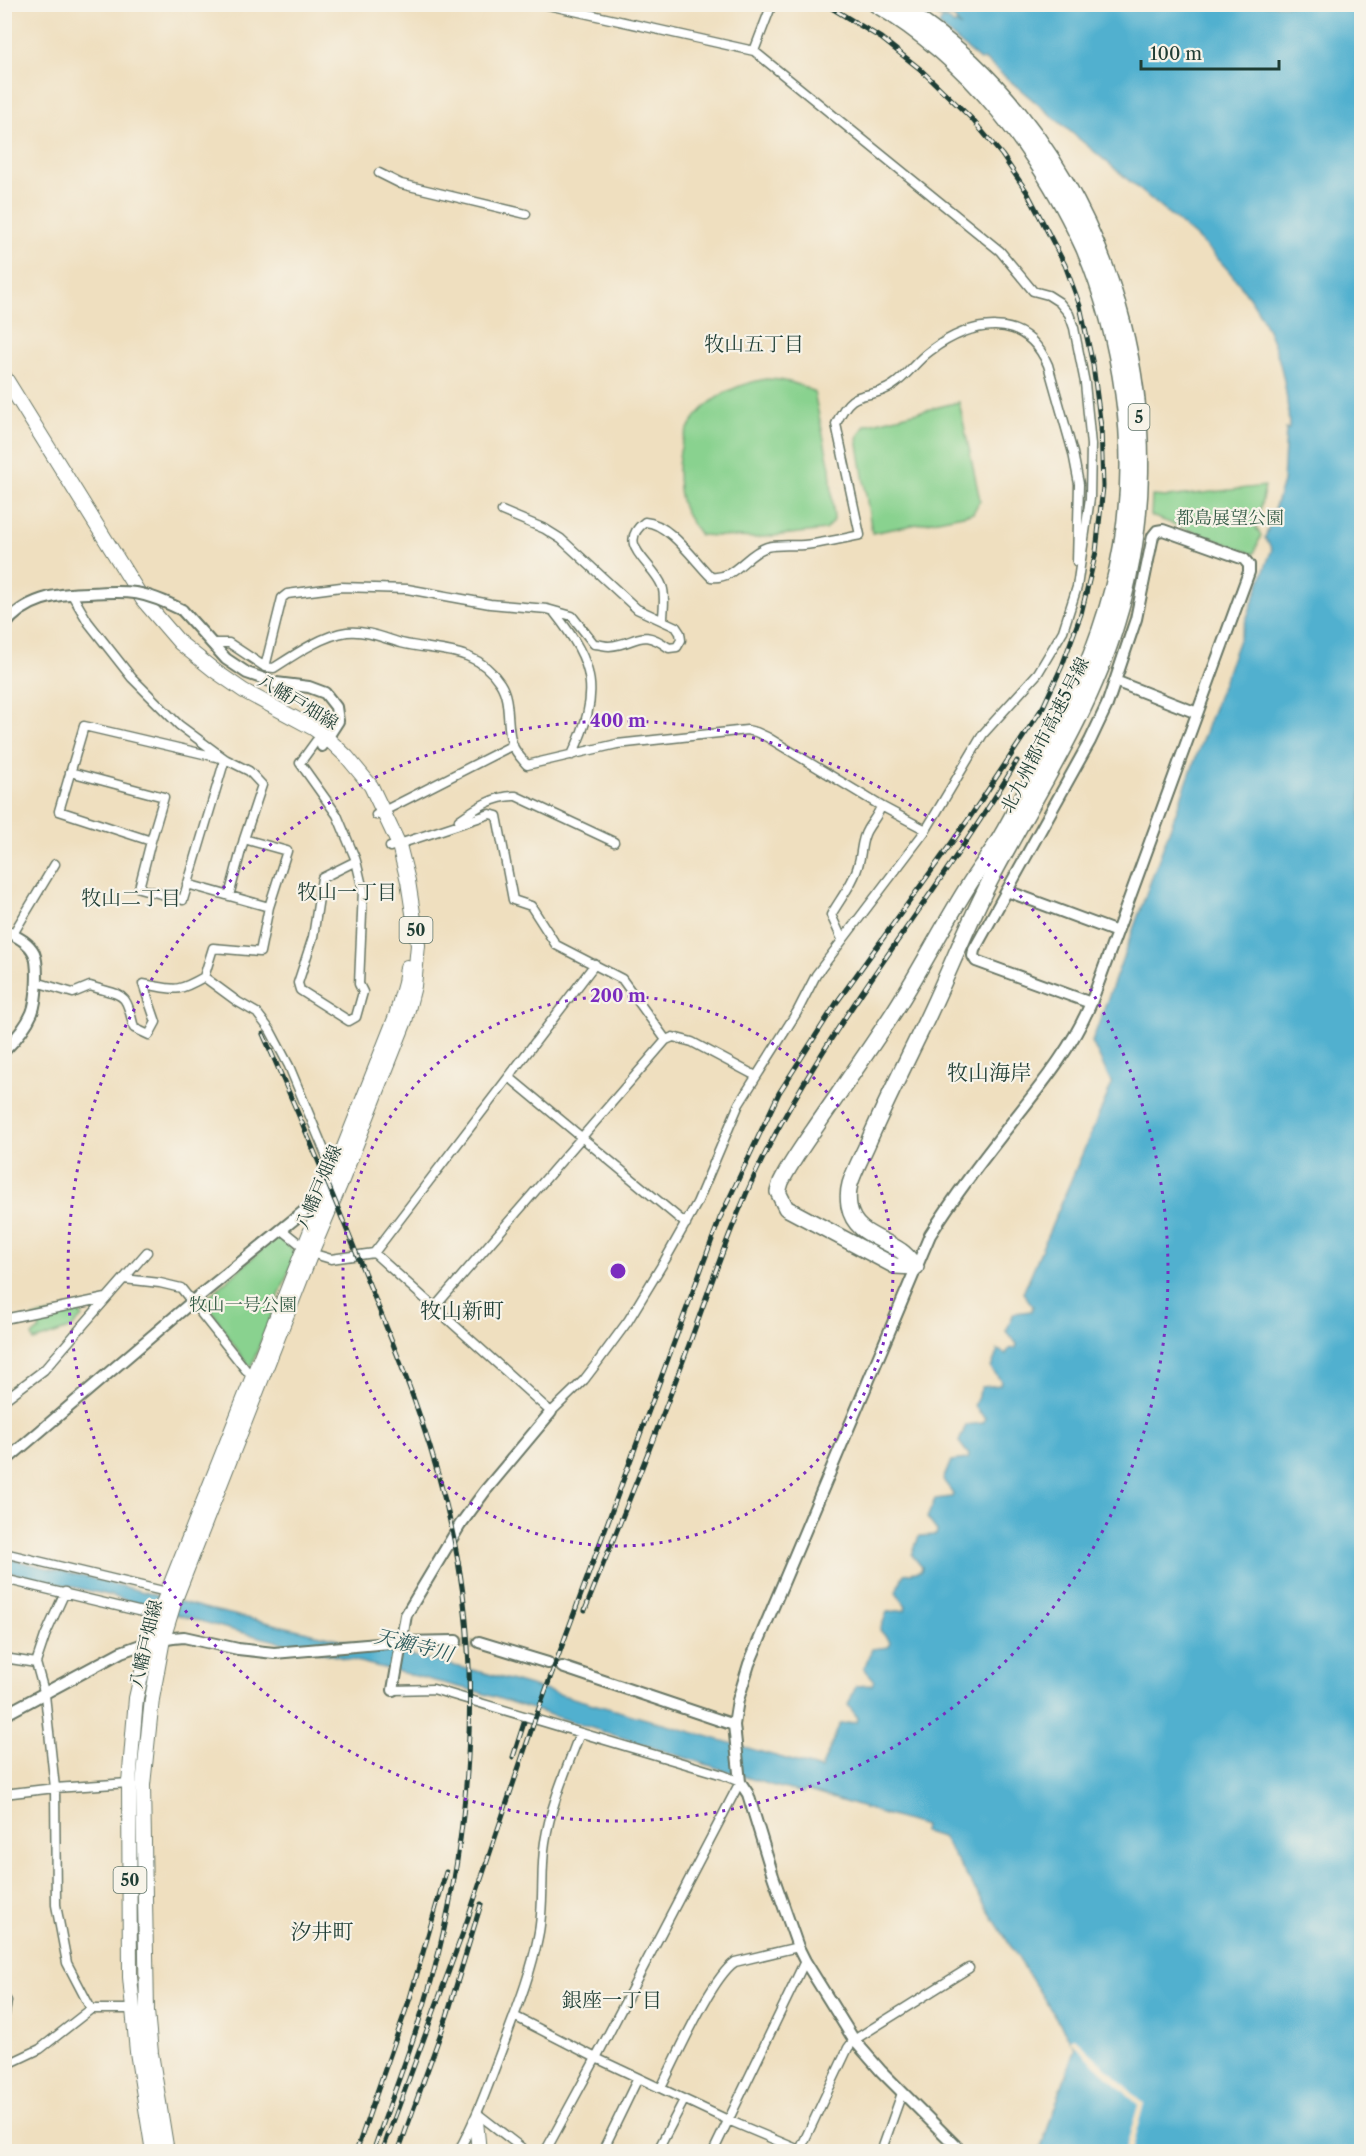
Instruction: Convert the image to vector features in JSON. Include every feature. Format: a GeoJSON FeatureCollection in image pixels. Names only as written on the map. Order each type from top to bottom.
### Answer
{"type":"FeatureCollection","features":[{"type":"Feature","properties":{"kind":"highway","name":"北九州都市高速5号線"},"geometry":{"type":"LineString","coordinates":[[875,4],[927,40],[964,72],[1027,147],[1054,188],[1093,271],[1108,316],[1119,363],[1126,419],[1128,486],[1125,526],[1106,615],[1075,697],[998,841],[968,885],[916,979],[785,1174],[778,1192],[786,1208],[815,1225],[895,1266],[916,1267]]}},
{"type":"Feature","properties":{"kind":"highway","name":"北九州都市高速5号線"},"geometry":{"type":"LineString","coordinates":[[897,4],[935,30],[973,64],[1007,100],[1038,140],[1066,182],[1087,222],[1106,267],[1132,362],[1138,407],[1142,487],[1130,574],[1118,622],[1104,663],[1072,733],[991,879],[888,1097],[849,1187],[849,1207],[858,1224],[873,1237],[903,1252],[916,1267]]}},
{"type":"Feature","properties":{"kind":"main road","name":"八幡戸畑線"},"geometry":{"type":"LineString","coordinates":[[4,376],[143,600],[180,643],[244,691],[313,728],[322,742],[364,790],[380,813],[408,881],[418,945],[414,986],[405,1021],[342,1180],[307,1250],[254,1376],[163,1614],[148,1642],[136,1698],[129,1783],[130,1977],[137,2052],[153,2151]]}},
{"type":"Feature","properties":{"kind":"main road","name":"八幡戸畑線"},"geometry":{"type":"LineString","coordinates":[[4,393],[136,606],[175,650],[210,679],[241,699],[322,742]]}},
{"type":"Feature","properties":{"kind":"main road","name":"八幡戸畑線"},"geometry":{"type":"LineString","coordinates":[[170,1594],[307,1250],[396,1016],[405,983],[409,944],[395,846]]}},
{"type":"Feature","properties":{"kind":"main road","name":"八幡戸畑線"},"geometry":{"type":"LineString","coordinates":[[163,1614],[163,1640],[152,1699],[143,1785],[147,2011],[151,2053],[167,2151]]}},
{"type":"Feature","properties":{"kind":"main road"},"geometry":{"type":"LineString","coordinates":[[477,2117],[479,2151]]}},
{"type":"Feature","properties":{"kind":"street"},"geometry":{"type":"LineString","coordinates":[[543,4],[754,51],[999,251],[1033,291],[1048,295],[1059,302],[1069,314],[1074,328],[1085,383],[1090,445],[1090,498],[1077,587],[1063,631],[1051,653],[1023,692],[983,734],[926,830],[816,975],[797,1012],[739,1104],[686,1224],[628,1321],[584,1380],[550,1412],[492,1482],[460,1525],[406,1616],[393,1690],[433,1689],[740,1782]]}},
{"type":"Feature","properties":{"kind":"street"},"geometry":{"type":"LineString","coordinates":[[754,51],[772,4]]}},
{"type":"Feature","properties":{"kind":"street"},"geometry":{"type":"LineString","coordinates":[[379,173],[401,184],[526,214]]}},
{"type":"Feature","properties":{"kind":"street"},"geometry":{"type":"LineString","coordinates":[[663,620],[662,583],[635,547],[632,537],[637,528],[645,522],[654,522],[664,528],[711,577],[719,578],[728,576],[754,554],[767,547],[807,545],[860,535],[836,424],[841,413],[849,402],[862,395],[887,389],[899,381],[928,352],[943,342],[971,329],[985,326],[1014,329],[1026,334],[1042,353],[1048,365],[1073,453],[1079,483],[1077,587]]}},
{"type":"Feature","properties":{"kind":"street"},"geometry":{"type":"LineString","coordinates":[[265,667],[282,598],[287,594],[341,587],[407,589],[490,604],[547,609],[572,616],[594,644],[609,646],[642,636],[656,639],[669,648],[677,647],[681,640],[676,627],[637,609],[561,539],[545,529],[502,511]]}},
{"type":"Feature","properties":{"kind":"street"},"geometry":{"type":"LineString","coordinates":[[962,2151],[902,2093],[854,2040],[805,1961],[772,1876],[748,1794],[740,1782],[734,1725],[738,1700],[749,1664],[930,1235],[948,1207],[1058,1064],[1071,1045],[1091,1003],[1250,572],[1249,565],[1244,560],[1163,530],[1157,531],[1150,543],[1136,619],[1115,681],[1090,741],[974,950],[973,956],[976,961],[1091,1003]]}},
{"type":"Feature","properties":{"kind":"street"},"geometry":{"type":"LineString","coordinates":[[4,626],[10,618],[35,601],[61,593],[121,591],[142,593],[182,610],[226,659],[247,673],[276,683],[309,687],[325,693],[336,707],[338,721],[322,742],[300,763],[337,815],[356,861],[363,890],[359,984],[363,992],[356,1017],[349,1021],[300,990],[298,983],[313,937],[322,878],[356,861]]}},
{"type":"Feature","properties":{"kind":"street"},"geometry":{"type":"LineString","coordinates":[[71,593],[88,622],[132,678],[179,725],[225,759],[249,771],[262,785],[244,839],[229,896]]}},
{"type":"Feature","properties":{"kind":"street"},"geometry":{"type":"LineString","coordinates":[[554,612],[579,648],[591,685],[585,726],[572,755]]}},
{"type":"Feature","properties":{"kind":"street"},"geometry":{"type":"LineString","coordinates":[[211,643],[229,643],[265,667],[274,668],[305,647],[346,632],[362,632],[403,643],[444,648],[473,658],[486,667],[501,684],[506,700],[513,745],[527,765],[617,744],[747,730],[767,738],[926,830]]}},
{"type":"Feature","properties":{"kind":"street"},"geometry":{"type":"LineString","coordinates":[[1115,681],[1197,713]]}},
{"type":"Feature","properties":{"kind":"street"},"geometry":{"type":"LineString","coordinates":[[151,841],[59,811],[84,726],[225,759]]}},
{"type":"Feature","properties":{"kind":"street"},"geometry":{"type":"LineString","coordinates":[[380,813],[513,745]]}},
{"type":"Feature","properties":{"kind":"street"},"geometry":{"type":"LineString","coordinates":[[70,771],[164,797],[139,888],[183,900],[225,759]]}},
{"type":"Feature","properties":{"kind":"street"},"geometry":{"type":"LineString","coordinates":[[454,824],[475,809],[505,796],[516,796],[614,842]]}},
{"type":"Feature","properties":{"kind":"street"},"geometry":{"type":"LineString","coordinates":[[842,939],[831,915],[854,875],[860,861],[860,847],[881,806]]}},
{"type":"Feature","properties":{"kind":"street"},"geometry":{"type":"LineString","coordinates":[[395,846],[454,824],[489,814],[497,816],[513,900],[531,906],[556,945],[622,978],[666,1040]]}},
{"type":"Feature","properties":{"kind":"street"},"geometry":{"type":"LineString","coordinates":[[36,982],[73,993],[90,986],[123,996],[128,1002],[134,1028],[149,1035],[156,1022],[143,984],[178,990],[204,977],[213,948],[260,952],[269,907],[287,851],[244,839]]}},
{"type":"Feature","properties":{"kind":"street"},"geometry":{"type":"LineString","coordinates":[[4,1051],[14,1041],[32,1013],[36,982],[34,954],[28,945],[8,932],[55,864]]}},
{"type":"Feature","properties":{"kind":"street"},"geometry":{"type":"LineString","coordinates":[[187,884],[269,907]]}},
{"type":"Feature","properties":{"kind":"street"},"geometry":{"type":"LineString","coordinates":[[1007,891],[1117,932]]}},
{"type":"Feature","properties":{"kind":"street"},"geometry":{"type":"LineString","coordinates":[[281,1229],[307,1250],[331,1259],[374,1253],[595,964]]}},
{"type":"Feature","properties":{"kind":"street"},"geometry":{"type":"LineString","coordinates":[[4,1462],[194,1301],[313,1204],[334,1174],[289,1066],[270,1030],[257,1013],[224,993],[204,977]]}},
{"type":"Feature","properties":{"kind":"street"},"geometry":{"type":"LineString","coordinates":[[434,1308],[666,1040],[673,1037],[692,1042],[756,1076]]}},
{"type":"Feature","properties":{"kind":"street"},"geometry":{"type":"LineString","coordinates":[[509,1077],[686,1224]]}},
{"type":"Feature","properties":{"kind":"street"},"geometry":{"type":"LineString","coordinates":[[4,1400],[44,1370],[147,1252]]}},
{"type":"Feature","properties":{"kind":"street"},"geometry":{"type":"LineString","coordinates":[[374,1253],[550,1412]]}},
{"type":"Feature","properties":{"kind":"street"},"geometry":{"type":"LineString","coordinates":[[124,1279],[182,1288],[246,1370],[254,1376]]}},
{"type":"Feature","properties":{"kind":"street"},"geometry":{"type":"LineString","coordinates":[[4,1319],[106,1298]]}},
{"type":"Feature","properties":{"kind":"street"},"geometry":{"type":"LineString","coordinates":[[4,1553],[170,1594]]}},
{"type":"Feature","properties":{"kind":"street"},"geometry":{"type":"LineString","coordinates":[[4,1579],[163,1614]]}},
{"type":"Feature","properties":{"kind":"street"},"geometry":{"type":"LineString","coordinates":[[65,1592],[45,1636],[36,1663],[45,1695],[55,1788],[56,1905],[67,1963],[91,2009]]}},
{"type":"Feature","properties":{"kind":"street"},"geometry":{"type":"LineString","coordinates":[[4,1715],[122,1652],[148,1642],[184,1637],[257,1652],[296,1652],[400,1647],[456,1641]]}},
{"type":"Feature","properties":{"kind":"street"},"geometry":{"type":"LineString","coordinates":[[479,1642],[548,1663]]}},
{"type":"Feature","properties":{"kind":"street"},"geometry":{"type":"LineString","coordinates":[[4,1658],[36,1663]]}},
{"type":"Feature","properties":{"kind":"street"},"geometry":{"type":"LineString","coordinates":[[562,1667],[734,1725]]}},
{"type":"Feature","properties":{"kind":"street"},"geometry":{"type":"LineString","coordinates":[[458,2151],[477,2117],[514,2016],[538,1938],[544,1898],[543,1861],[550,1818],[580,1732]]}},
{"type":"Feature","properties":{"kind":"street"},"geometry":{"type":"LineString","coordinates":[[545,2151],[740,1782]]}},
{"type":"Feature","properties":{"kind":"street"},"geometry":{"type":"LineString","coordinates":[[4,1794],[129,1783]]}},
{"type":"Feature","properties":{"kind":"street"},"geometry":{"type":"LineString","coordinates":[[661,2088],[710,1993],[727,1967],[735,1962],[798,1947]]}},
{"type":"Feature","properties":{"kind":"street"},"geometry":{"type":"LineString","coordinates":[[713,2151],[805,1961]]}},
{"type":"Feature","properties":{"kind":"street"},"geometry":{"type":"LineString","coordinates":[[514,2016],[684,2100],[801,2151],[848,2048],[854,2040],[969,1968]]}},
{"type":"Feature","properties":{"kind":"street"},"geometry":{"type":"LineString","coordinates":[[4,1996],[7,2001],[4,2020]]}},
{"type":"Feature","properties":{"kind":"street"},"geometry":{"type":"LineString","coordinates":[[4,2066],[40,2049],[91,2009],[133,2009]]}},
{"type":"Feature","properties":{"kind":"street"},"geometry":{"type":"LineString","coordinates":[[602,2151],[638,2078]]}},
{"type":"Feature","properties":{"kind":"street"},"geometry":{"type":"LineString","coordinates":[[881,2151],[902,2093]]}},
{"type":"Feature","properties":{"kind":"street"},"geometry":{"type":"LineString","coordinates":[[657,2151],[684,2100]]}},
{"type":"Feature","properties":{"kind":"street"},"geometry":{"type":"LineString","coordinates":[[477,2117],[527,2151]]}},
{"type":"Feature","properties":{"kind":"green space"},"geometry":{"type":"Polygon","coordinates":[[[766,379],[791,382],[814,392],[830,468],[834,520],[825,530],[755,538],[700,535],[685,511],[680,494],[678,470],[685,435],[693,420],[717,398],[748,383],[766,379]]]}},
{"type":"Feature","properties":{"kind":"green space"},"geometry":{"type":"Polygon","coordinates":[[[959,402],[980,500],[973,513],[872,533],[857,438],[865,425],[959,402]]]}},
{"type":"Feature","properties":{"kind":"green space","name":"都島展望公園"},"geometry":{"type":"Polygon","coordinates":[[[1265,486],[1256,528],[1261,535],[1254,554],[1151,516],[1152,496],[1167,497],[1265,486]]]}},
{"type":"Feature","properties":{"kind":"green space","name":"牧山一号公園"},"geometry":{"type":"Polygon","coordinates":[[[277,1236],[296,1253],[251,1367],[241,1356],[205,1300],[277,1236]]]}},
{"type":"Feature","properties":{"kind":"green space"},"geometry":{"type":"Polygon","coordinates":[[[80,1308],[82,1317],[72,1328],[34,1341],[32,1336],[40,1329],[34,1317],[80,1308]]]}},
{"type":"Feature","properties":{"kind":"water"},"geometry":{"type":"Polygon","coordinates":[[[925,5],[1361,5],[1361,2151],[1040,2151],[1075,2048],[942,1837],[923,1832],[924,1826],[805,1790],[803,1793],[774,1786],[475,1691],[232,1630],[108,1595],[5,1571],[5,1558],[204,1608],[485,1673],[821,1769],[840,1724],[857,1722],[858,1718],[848,1705],[856,1686],[872,1685],[874,1680],[864,1668],[872,1649],[889,1647],[890,1642],[880,1630],[887,1612],[905,1610],[906,1606],[896,1592],[904,1574],[921,1571],[922,1567],[912,1555],[919,1536],[936,1535],[937,1531],[927,1518],[935,1499],[952,1497],[953,1493],[943,1480],[951,1461],[968,1459],[969,1455],[959,1442],[966,1425],[983,1423],[985,1418],[974,1406],[982,1387],[1000,1385],[1001,1381],[991,1368],[998,1350],[1006,1354],[1009,1349],[1016,1348],[1017,1344],[1006,1331],[1014,1313],[1031,1311],[1033,1306],[1023,1293],[1112,1084],[1092,1042],[1272,549],[1265,538],[1283,482],[1286,429],[1289,429],[1282,371],[1274,346],[1264,322],[1235,278],[1195,236],[984,59],[981,61],[939,25],[942,19],[948,19],[954,25],[956,23],[961,27],[952,16],[939,17],[925,5]]]}},
{"type":"Feature","properties":{"kind":"pier"},"geometry":{"type":"Polygon","coordinates":[[[1074,2037],[1144,2104],[1131,2151],[1125,2151],[1138,2105],[1070,2041],[1074,2037]]]}},
{"type":"Feature","properties":{"kind":"tunnel"},"geometry":{"type":"LineString","coordinates":[[456,1641],[479,1642]]}},
{"type":"Feature","properties":{"kind":"railway"},"geometry":{"type":"LineString","coordinates":[[382,2152],[465,1927],[535,1719],[720,1218],[779,1093],[837,1002],[968,820],[1043,707],[1062,666],[1081,614],[1096,552],[1103,487],[1101,427],[1093,365],[1080,306],[1065,265],[1027,192],[1002,155],[971,118],[920,69],[881,38],[825,4]]}},
{"type":"Feature","properties":{"kind":"railway"},"geometry":{"type":"LineString","coordinates":[[585,1610],[666,1406],[728,1239],[763,1158],[821,1055],[986,811],[1017,761]]}},
{"type":"Feature","properties":{"kind":"railway"},"geometry":{"type":"LineString","coordinates":[[263,1034],[341,1216],[420,1416],[451,1524],[465,1608],[470,1706],[468,1756],[458,1856],[433,1976],[373,2152]]}},
{"type":"Feature","properties":{"kind":"railway"},"geometry":{"type":"LineString","coordinates":[[513,1757],[524,1723]]}},
{"type":"Feature","properties":{"kind":"railway"},"geometry":{"type":"LineString","coordinates":[[356,2152],[410,1998],[446,1872]]}},
{"type":"Feature","properties":{"kind":"railway"},"geometry":{"type":"LineString","coordinates":[[398,2152],[447,2016],[481,1904]]}},
{"type":"Feature","properties":{"kind":"district","name":"牧山五丁目"},"geometry":{"type":"Point","coordinates":[754,344]}},
{"type":"Feature","properties":{"kind":"district","name":"牧山一丁目"},"geometry":{"type":"Point","coordinates":[347,892]}},
{"type":"Feature","properties":{"kind":"district","name":"牧山二丁目"},"geometry":{"type":"Point","coordinates":[131,898]}},
{"type":"Feature","properties":{"kind":"district","name":"牧山海岸"},"geometry":{"type":"Point","coordinates":[989,1073]}},
{"type":"Feature","properties":{"kind":"district","name":"牧山新町"},"geometry":{"type":"Point","coordinates":[462,1311]}},
{"type":"Feature","properties":{"kind":"district","name":"汐井町"},"geometry":{"type":"Point","coordinates":[322,1932]}},
{"type":"Feature","properties":{"kind":"district","name":"銀座一丁目"},"geometry":{"type":"Point","coordinates":[612,2000]}},
{"type":"Feature","properties":{"kind":"water label","name":"天瀬寺川"},"geometry":{"type":"Point","coordinates":[414,1645]}}]}
